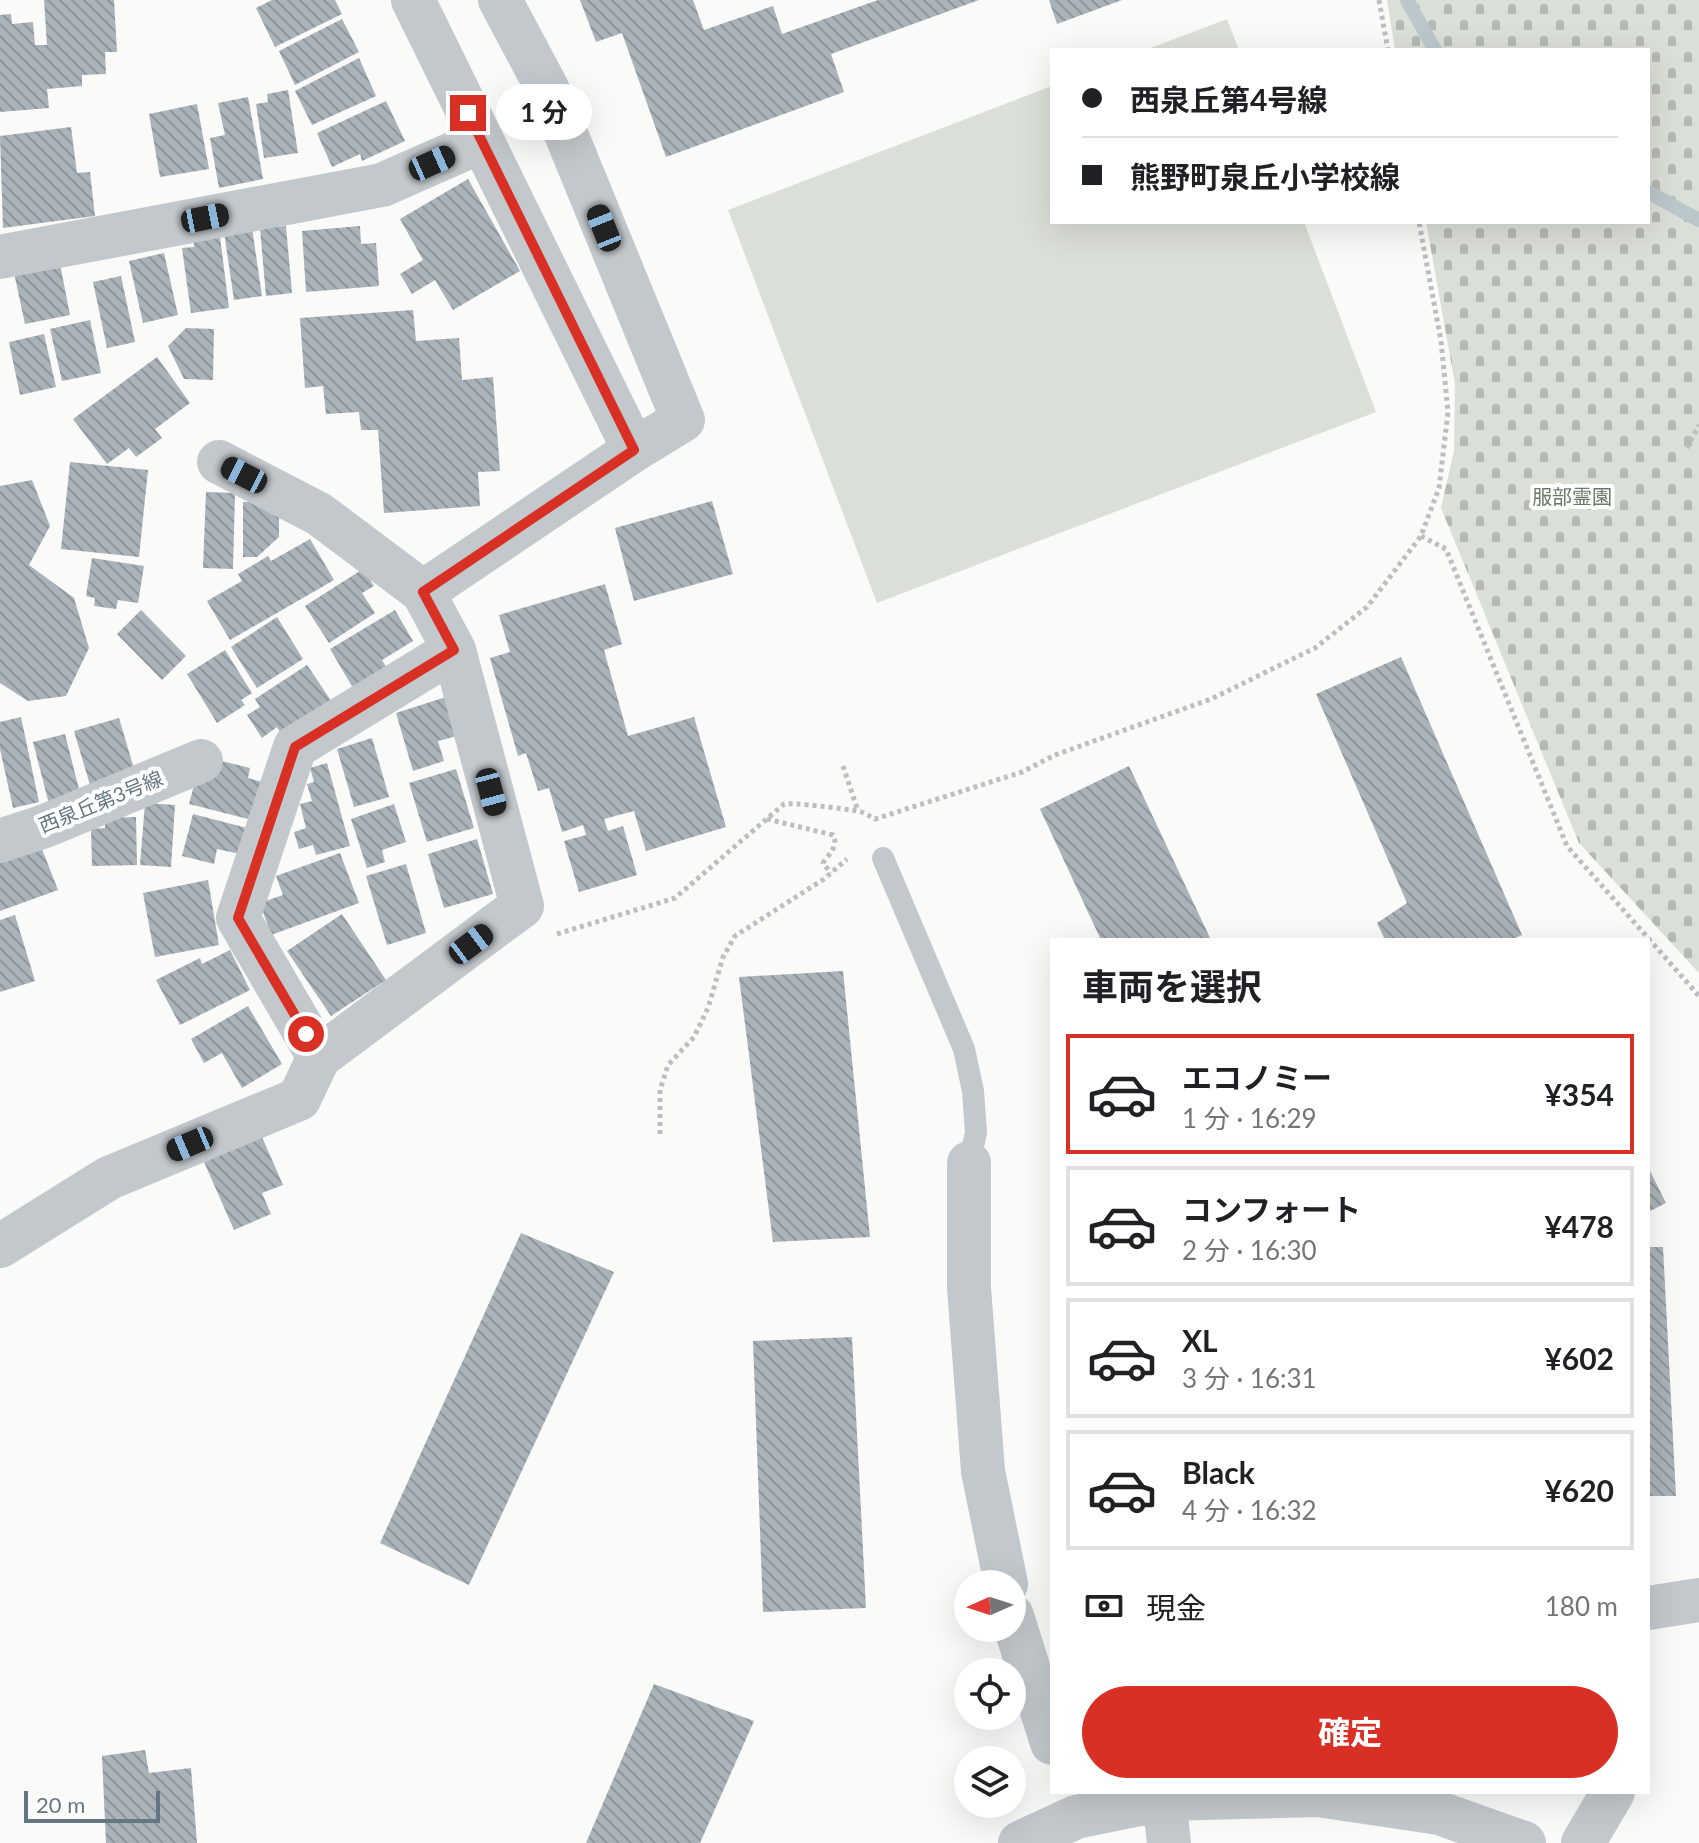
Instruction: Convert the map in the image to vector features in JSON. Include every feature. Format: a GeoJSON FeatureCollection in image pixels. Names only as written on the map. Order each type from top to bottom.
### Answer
{"type":"FeatureCollection","features":[{"type":"Feature","properties":{"kind":"street"},"geometry":{"type":"LineString","coordinates":[[413,0],[634,450]]}},
{"type":"Feature","properties":{"kind":"street"},"geometry":{"type":"LineString","coordinates":[[423,592],[683,420],[548,90],[500,0]]}},
{"type":"Feature","properties":{"kind":"street"},"geometry":{"type":"LineString","coordinates":[[0,257],[382,185],[482,141]]}},
{"type":"Feature","properties":{"kind":"street"},"geometry":{"type":"LineString","coordinates":[[0,1246],[109,1178],[299,1099],[319,1057],[522,906],[454,650],[423,592],[319,514],[219,462]]}},
{"type":"Feature","properties":{"kind":"street"},"geometry":{"type":"LineString","coordinates":[[319,1057],[238,918],[295,747],[454,650]]}},
{"type":"Feature","properties":{"kind":"street","name":"西泉丘第3号線"},"geometry":{"type":"LineString","coordinates":[[0,841],[45,826],[201,761]]}},
{"type":"Feature","properties":{"kind":"street"},"geometry":{"type":"LineString","coordinates":[[969,1163],[969,1288],[983,1471],[1003,1570]]}},
{"type":"Feature","properties":{"kind":"street"},"geometry":{"type":"LineString","coordinates":[[1650,1608],[1699,1600]]}},
{"type":"Feature","properties":{"kind":"street"},"geometry":{"type":"LineString","coordinates":[[1020,1642],[1050,1737]]}},
{"type":"Feature","properties":{"kind":"street"},"geometry":{"type":"LineString","coordinates":[[1583,1843],[1612,1794]]}},
{"type":"Feature","properties":{"kind":"street"},"geometry":{"type":"LineString","coordinates":[[1020,1843],[1072,1804],[1318,1795],[1439,1813],[1524,1843]]}},
{"type":"Feature","properties":{"kind":"street"},"geometry":{"type":"LineString","coordinates":[[1164,1799],[1169,1843]]}},
{"type":"Feature","properties":{"kind":"lane"},"geometry":{"type":"LineString","coordinates":[[883,858],[964,1049],[973,1091],[976,1133],[969,1163]]}},
{"type":"Feature","properties":{"kind":"path"},"geometry":{"type":"LineString","coordinates":[[1379,0],[1388,48]]}},
{"type":"Feature","properties":{"kind":"path"},"geometry":{"type":"LineString","coordinates":[[551,936],[675,898],[784,804],[791,802],[858,811],[875,819],[1022,772],[1055,755],[1211,699],[1315,648],[1367,607],[1421,536],[1439,488],[1448,412],[1441,341],[1419,224]]}},
{"type":"Feature","properties":{"kind":"path"},"geometry":{"type":"LineString","coordinates":[[1687,448],[1698,429]]}},
{"type":"Feature","properties":{"kind":"path"},"geometry":{"type":"LineString","coordinates":[[1421,536],[1446,549],[1567,846],[1648,938]]}},
{"type":"Feature","properties":{"kind":"path"},"geometry":{"type":"LineString","coordinates":[[843,766],[858,811]]}},
{"type":"Feature","properties":{"kind":"path"},"geometry":{"type":"LineString","coordinates":[[767,819],[833,835],[836,840],[834,848],[823,863],[831,873]]}},
{"type":"Feature","properties":{"kind":"path"},"geometry":{"type":"LineString","coordinates":[[660,1134],[660,1090],[668,1065],[694,1037],[708,1008],[723,957],[735,936],[831,873],[851,853]]}},
{"type":"Feature","properties":{"kind":"path"},"geometry":{"type":"LineString","coordinates":[[1650,940],[1699,996]]}},
{"type":"Feature","properties":{"kind":"green space","name":"服部霊園"},"geometry":{"type":"Polygon","coordinates":[[[1387,0],[1699,0],[1699,973],[1579,843],[1441,508],[1454,451],[1455,384],[1426,224],[1650,224],[1650,48],[1395,48],[1387,0]]]}},
{"type":"Feature","properties":{"kind":"green space"},"geometry":{"type":"Polygon","coordinates":[[[1227,19],[1238,48],[1150,48],[1227,19]]]}},
{"type":"Feature","properties":{"kind":"green space"},"geometry":{"type":"Polygon","coordinates":[[[1050,87],[1050,224],[1305,224],[1376,412],[877,603],[728,210],[1050,87]]]}},
{"type":"Feature","properties":{"kind":"building"},"geometry":{"type":"Polygon","coordinates":[[[44,0],[114,0],[117,52],[105,52],[106,74],[82,75],[82,86],[47,89],[49,108],[0,112],[0,15],[11,14],[12,24],[33,22],[35,45],[47,45],[44,0]]]}},
{"type":"Feature","properties":{"kind":"building"},"geometry":{"type":"Polygon","coordinates":[[[272,0],[335,0],[342,14],[275,47],[256,8],[272,0]]]}},
{"type":"Feature","properties":{"kind":"building"},"geometry":{"type":"Polygon","coordinates":[[[580,0],[693,0],[704,30],[773,6],[782,34],[878,0],[979,0],[831,54],[844,92],[666,157],[622,33],[596,42],[580,0]]]}},
{"type":"Feature","properties":{"kind":"building"},"geometry":{"type":"Polygon","coordinates":[[[1049,0],[1122,0],[1057,24],[1049,0]]]}},
{"type":"Feature","properties":{"kind":"building"},"geometry":{"type":"Polygon","coordinates":[[[342,19],[359,52],[295,85],[279,51],[342,19]]]}},
{"type":"Feature","properties":{"kind":"building"},"geometry":{"type":"Polygon","coordinates":[[[359,58],[376,96],[312,125],[295,91],[359,58]]]}},
{"type":"Feature","properties":{"kind":"building"},"geometry":{"type":"Polygon","coordinates":[[[288,90],[298,153],[264,158],[256,104],[268,102],[267,94],[288,90]]]}},
{"type":"Feature","properties":{"kind":"building"},"geometry":{"type":"Polygon","coordinates":[[[248,97],[263,179],[219,188],[210,138],[225,135],[218,103],[248,97]]]}},
{"type":"Feature","properties":{"kind":"building"},"geometry":{"type":"Polygon","coordinates":[[[386,101],[405,141],[362,161],[360,154],[332,167],[317,133],[386,101]]]}},
{"type":"Feature","properties":{"kind":"building"},"geometry":{"type":"Polygon","coordinates":[[[197,104],[209,169],[160,177],[149,114],[197,104]]]}},
{"type":"Feature","properties":{"kind":"building"},"geometry":{"type":"Polygon","coordinates":[[[71,127],[77,173],[90,172],[95,216],[3,228],[0,136],[71,127]]]}},
{"type":"Feature","properties":{"kind":"building"},"geometry":{"type":"Polygon","coordinates":[[[468,179],[520,271],[453,310],[435,280],[412,294],[400,274],[423,260],[400,219],[468,179]]]}},
{"type":"Feature","properties":{"kind":"building"},"geometry":{"type":"Polygon","coordinates":[[[286,226],[292,293],[266,296],[260,228],[286,226]]]}},
{"type":"Feature","properties":{"kind":"building"},"geometry":{"type":"Polygon","coordinates":[[[360,226],[361,244],[376,243],[379,286],[306,292],[302,231],[360,226]]]}},
{"type":"Feature","properties":{"kind":"building"},"geometry":{"type":"Polygon","coordinates":[[[252,228],[262,296],[234,300],[224,232],[252,228]]]}},
{"type":"Feature","properties":{"kind":"building"},"geometry":{"type":"Polygon","coordinates":[[[219,229],[229,308],[191,313],[182,248],[194,247],[192,233],[219,229]]]}},
{"type":"Feature","properties":{"kind":"building"},"geometry":{"type":"Polygon","coordinates":[[[164,253],[178,315],[143,323],[129,261],[164,253]]]}},
{"type":"Feature","properties":{"kind":"building"},"geometry":{"type":"Polygon","coordinates":[[[60,264],[70,315],[25,324],[14,273],[60,264]]]}},
{"type":"Feature","properties":{"kind":"building"},"geometry":{"type":"Polygon","coordinates":[[[121,276],[135,342],[107,348],[93,282],[121,276]]]}},
{"type":"Feature","properties":{"kind":"building"},"geometry":{"type":"Polygon","coordinates":[[[413,310],[416,341],[459,338],[462,380],[493,377],[500,471],[478,472],[480,506],[384,513],[378,430],[361,430],[359,412],[326,414],[323,386],[305,388],[300,318],[413,310]]]}},
{"type":"Feature","properties":{"kind":"building"},"geometry":{"type":"Polygon","coordinates":[[[90,320],[101,373],[62,381],[50,329],[90,320]]]}},
{"type":"Feature","properties":{"kind":"building"},"geometry":{"type":"Polygon","coordinates":[[[186,328],[214,329],[213,380],[184,379],[168,346],[186,328]]]}},
{"type":"Feature","properties":{"kind":"building"},"geometry":{"type":"Polygon","coordinates":[[[44,334],[56,387],[20,395],[9,342],[44,334]]]}},
{"type":"Feature","properties":{"kind":"building"},"geometry":{"type":"Polygon","coordinates":[[[157,357],[190,403],[155,429],[162,438],[136,457],[129,448],[107,464],[73,419],[157,357]]]}},
{"type":"Feature","properties":{"kind":"building"},"geometry":{"type":"Polygon","coordinates":[[[70,462],[148,470],[139,557],[61,549],[70,462]]]}},
{"type":"Feature","properties":{"kind":"building"},"geometry":{"type":"Polygon","coordinates":[[[32,480],[50,526],[29,565],[74,598],[89,648],[66,696],[28,701],[0,683],[0,486],[32,480]]]}},
{"type":"Feature","properties":{"kind":"building"},"geometry":{"type":"Polygon","coordinates":[[[206,492],[235,493],[233,569],[203,568],[206,492]]]}},
{"type":"Feature","properties":{"kind":"building"},"geometry":{"type":"Polygon","coordinates":[[[712,501],[733,574],[634,601],[615,528],[712,501]]]}},
{"type":"Feature","properties":{"kind":"building"},"geometry":{"type":"Polygon","coordinates":[[[243,502],[261,502],[279,507],[279,537],[257,557],[243,557],[243,502]]]}},
{"type":"Feature","properties":{"kind":"building"},"geometry":{"type":"Polygon","coordinates":[[[310,539],[334,580],[230,640],[207,601],[242,581],[238,574],[268,556],[271,561],[310,539]]]}},
{"type":"Feature","properties":{"kind":"building"},"geometry":{"type":"Polygon","coordinates":[[[92,558],[144,566],[138,603],[118,600],[116,609],[94,606],[95,598],[86,596],[92,558]]]}},
{"type":"Feature","properties":{"kind":"building"},"geometry":{"type":"Polygon","coordinates":[[[363,569],[374,586],[362,593],[375,613],[329,643],[305,606],[363,569]]]}},
{"type":"Feature","properties":{"kind":"building"},"geometry":{"type":"Polygon","coordinates":[[[605,584],[622,644],[604,650],[628,736],[694,717],[726,827],[646,851],[634,811],[604,819],[608,831],[623,826],[637,875],[579,892],[564,841],[586,835],[583,825],[562,832],[549,788],[538,791],[526,753],[518,756],[490,658],[510,652],[499,615],[605,584]]]}},
{"type":"Feature","properties":{"kind":"building"},"geometry":{"type":"Polygon","coordinates":[[[141,610],[186,656],[162,680],[117,634],[141,610]]]}},
{"type":"Feature","properties":{"kind":"building"},"geometry":{"type":"Polygon","coordinates":[[[395,610],[413,641],[382,660],[387,668],[353,688],[330,649],[395,610]]]}},
{"type":"Feature","properties":{"kind":"building"},"geometry":{"type":"Polygon","coordinates":[[[277,617],[303,659],[257,688],[231,647],[277,617]]]}},
{"type":"Feature","properties":{"kind":"building"},"geometry":{"type":"Polygon","coordinates":[[[225,650],[252,693],[241,700],[245,705],[217,723],[187,674],[225,650]]]}},
{"type":"Feature","properties":{"kind":"building"},"geometry":{"type":"Polygon","coordinates":[[[1401,657],[1522,935],[1515,938],[1384,938],[1377,923],[1407,903],[1316,694],[1401,657]]]}},
{"type":"Feature","properties":{"kind":"building"},"geometry":{"type":"Polygon","coordinates":[[[307,665],[332,702],[282,735],[277,727],[262,738],[247,715],[260,707],[255,699],[307,665]]]}},
{"type":"Feature","properties":{"kind":"building"},"geometry":{"type":"Polygon","coordinates":[[[446,697],[457,736],[438,741],[444,761],[413,771],[396,713],[446,697]]]}},
{"type":"Feature","properties":{"kind":"building"},"geometry":{"type":"Polygon","coordinates":[[[21,717],[39,802],[13,808],[0,749],[0,722],[21,717]]]}},
{"type":"Feature","properties":{"kind":"building"},"geometry":{"type":"Polygon","coordinates":[[[119,718],[135,772],[90,785],[74,731],[119,718]]]}},
{"type":"Feature","properties":{"kind":"building"},"geometry":{"type":"Polygon","coordinates":[[[65,734],[81,797],[49,804],[33,742],[65,734]]]}},
{"type":"Feature","properties":{"kind":"building"},"geometry":{"type":"Polygon","coordinates":[[[372,738],[389,797],[354,807],[337,749],[372,738]]]}},
{"type":"Feature","properties":{"kind":"building"},"geometry":{"type":"Polygon","coordinates":[[[218,760],[250,768],[248,778],[262,782],[252,820],[189,804],[197,774],[214,778],[218,760]]]}},
{"type":"Feature","properties":{"kind":"building"},"geometry":{"type":"Polygon","coordinates":[[[327,763],[350,846],[316,855],[313,845],[299,849],[294,832],[306,828],[300,804],[312,801],[307,784],[314,782],[310,768],[327,763]]]}},
{"type":"Feature","properties":{"kind":"building"},"geometry":{"type":"Polygon","coordinates":[[[1129,766],[1210,938],[1100,938],[1040,809],[1129,766]]]}},
{"type":"Feature","properties":{"kind":"building"},"geometry":{"type":"Polygon","coordinates":[[[456,769],[474,828],[427,842],[409,783],[456,769]]]}},
{"type":"Feature","properties":{"kind":"building"},"geometry":{"type":"Polygon","coordinates":[[[145,803],[175,805],[171,867],[140,865],[145,803]]]}},
{"type":"Feature","properties":{"kind":"building"},"geometry":{"type":"Polygon","coordinates":[[[394,804],[406,842],[382,850],[385,862],[367,868],[351,819],[394,804]]]}},
{"type":"Feature","properties":{"kind":"building"},"geometry":{"type":"Polygon","coordinates":[[[193,814],[247,828],[240,854],[217,849],[214,864],[182,856],[193,814]]]}},
{"type":"Feature","properties":{"kind":"building"},"geometry":{"type":"Polygon","coordinates":[[[136,817],[137,865],[92,866],[91,829],[105,828],[105,818],[136,817]]]}},
{"type":"Feature","properties":{"kind":"building"},"geometry":{"type":"Polygon","coordinates":[[[477,839],[493,894],[444,908],[428,854],[477,839]]]}},
{"type":"Feature","properties":{"kind":"building"},"geometry":{"type":"Polygon","coordinates":[[[40,844],[58,890],[0,911],[0,859],[40,844]]]}},
{"type":"Feature","properties":{"kind":"building"},"geometry":{"type":"Polygon","coordinates":[[[340,853],[359,903],[271,935],[260,903],[283,895],[276,876],[340,853]]]}},
{"type":"Feature","properties":{"kind":"building"},"geometry":{"type":"Polygon","coordinates":[[[406,864],[426,933],[387,945],[366,876],[406,864]]]}},
{"type":"Feature","properties":{"kind":"building"},"geometry":{"type":"Polygon","coordinates":[[[208,880],[219,945],[155,957],[143,893],[208,880]]]}},
{"type":"Feature","properties":{"kind":"building"},"geometry":{"type":"Polygon","coordinates":[[[342,914],[386,980],[331,1016],[287,951],[342,914]]]}},
{"type":"Feature","properties":{"kind":"building"},"geometry":{"type":"Polygon","coordinates":[[[15,915],[35,981],[0,992],[0,920],[15,915]]]}},
{"type":"Feature","properties":{"kind":"building"},"geometry":{"type":"Polygon","coordinates":[[[230,950],[250,990],[180,1025],[156,980],[200,958],[202,964],[230,950]]]}},
{"type":"Feature","properties":{"kind":"building"},"geometry":{"type":"Polygon","coordinates":[[[843,971],[870,1237],[773,1242],[739,977],[843,971]]]}},
{"type":"Feature","properties":{"kind":"building"},"geometry":{"type":"Polygon","coordinates":[[[248,1006],[282,1064],[242,1088],[222,1053],[204,1063],[191,1039],[248,1006]]]}},
{"type":"Feature","properties":{"kind":"building"},"geometry":{"type":"Polygon","coordinates":[[[262,1137],[283,1185],[262,1193],[271,1214],[234,1230],[204,1162],[262,1137]]]}},
{"type":"Feature","properties":{"kind":"building"},"geometry":{"type":"Polygon","coordinates":[[[1650,1171],[1666,1203],[1650,1211],[1650,1171]]]}},
{"type":"Feature","properties":{"kind":"building"},"geometry":{"type":"Polygon","coordinates":[[[521,1233],[614,1272],[469,1585],[380,1543],[521,1233]]]}},
{"type":"Feature","properties":{"kind":"building"},"geometry":{"type":"Polygon","coordinates":[[[1650,1247],[1663,1247],[1676,1496],[1650,1496],[1650,1247]]]}},
{"type":"Feature","properties":{"kind":"building"},"geometry":{"type":"Polygon","coordinates":[[[852,1337],[866,1608],[763,1612],[753,1341],[852,1337]]]}},
{"type":"Feature","properties":{"kind":"building"},"geometry":{"type":"Polygon","coordinates":[[[654,1684],[754,1721],[700,1843],[586,1843],[654,1684]]]}},
{"type":"Feature","properties":{"kind":"building"},"geometry":{"type":"Polygon","coordinates":[[[145,1750],[149,1773],[191,1768],[197,1843],[106,1843],[102,1756],[145,1750]]]}},
{"type":"Feature","properties":{"kind":"waterway"},"geometry":{"type":"LineString","coordinates":[[1407,0],[1434,48]]}},
{"type":"Feature","properties":{"kind":"waterway"},"geometry":{"type":"LineString","coordinates":[[1650,193],[1699,220]]}},
{"type":"Feature","properties":{"kind":"route"},"geometry":{"type":"LineString","coordinates":[[306,1034],[238,918],[295,747],[454,650],[423,592],[634,450],[468,113]]}}]}
